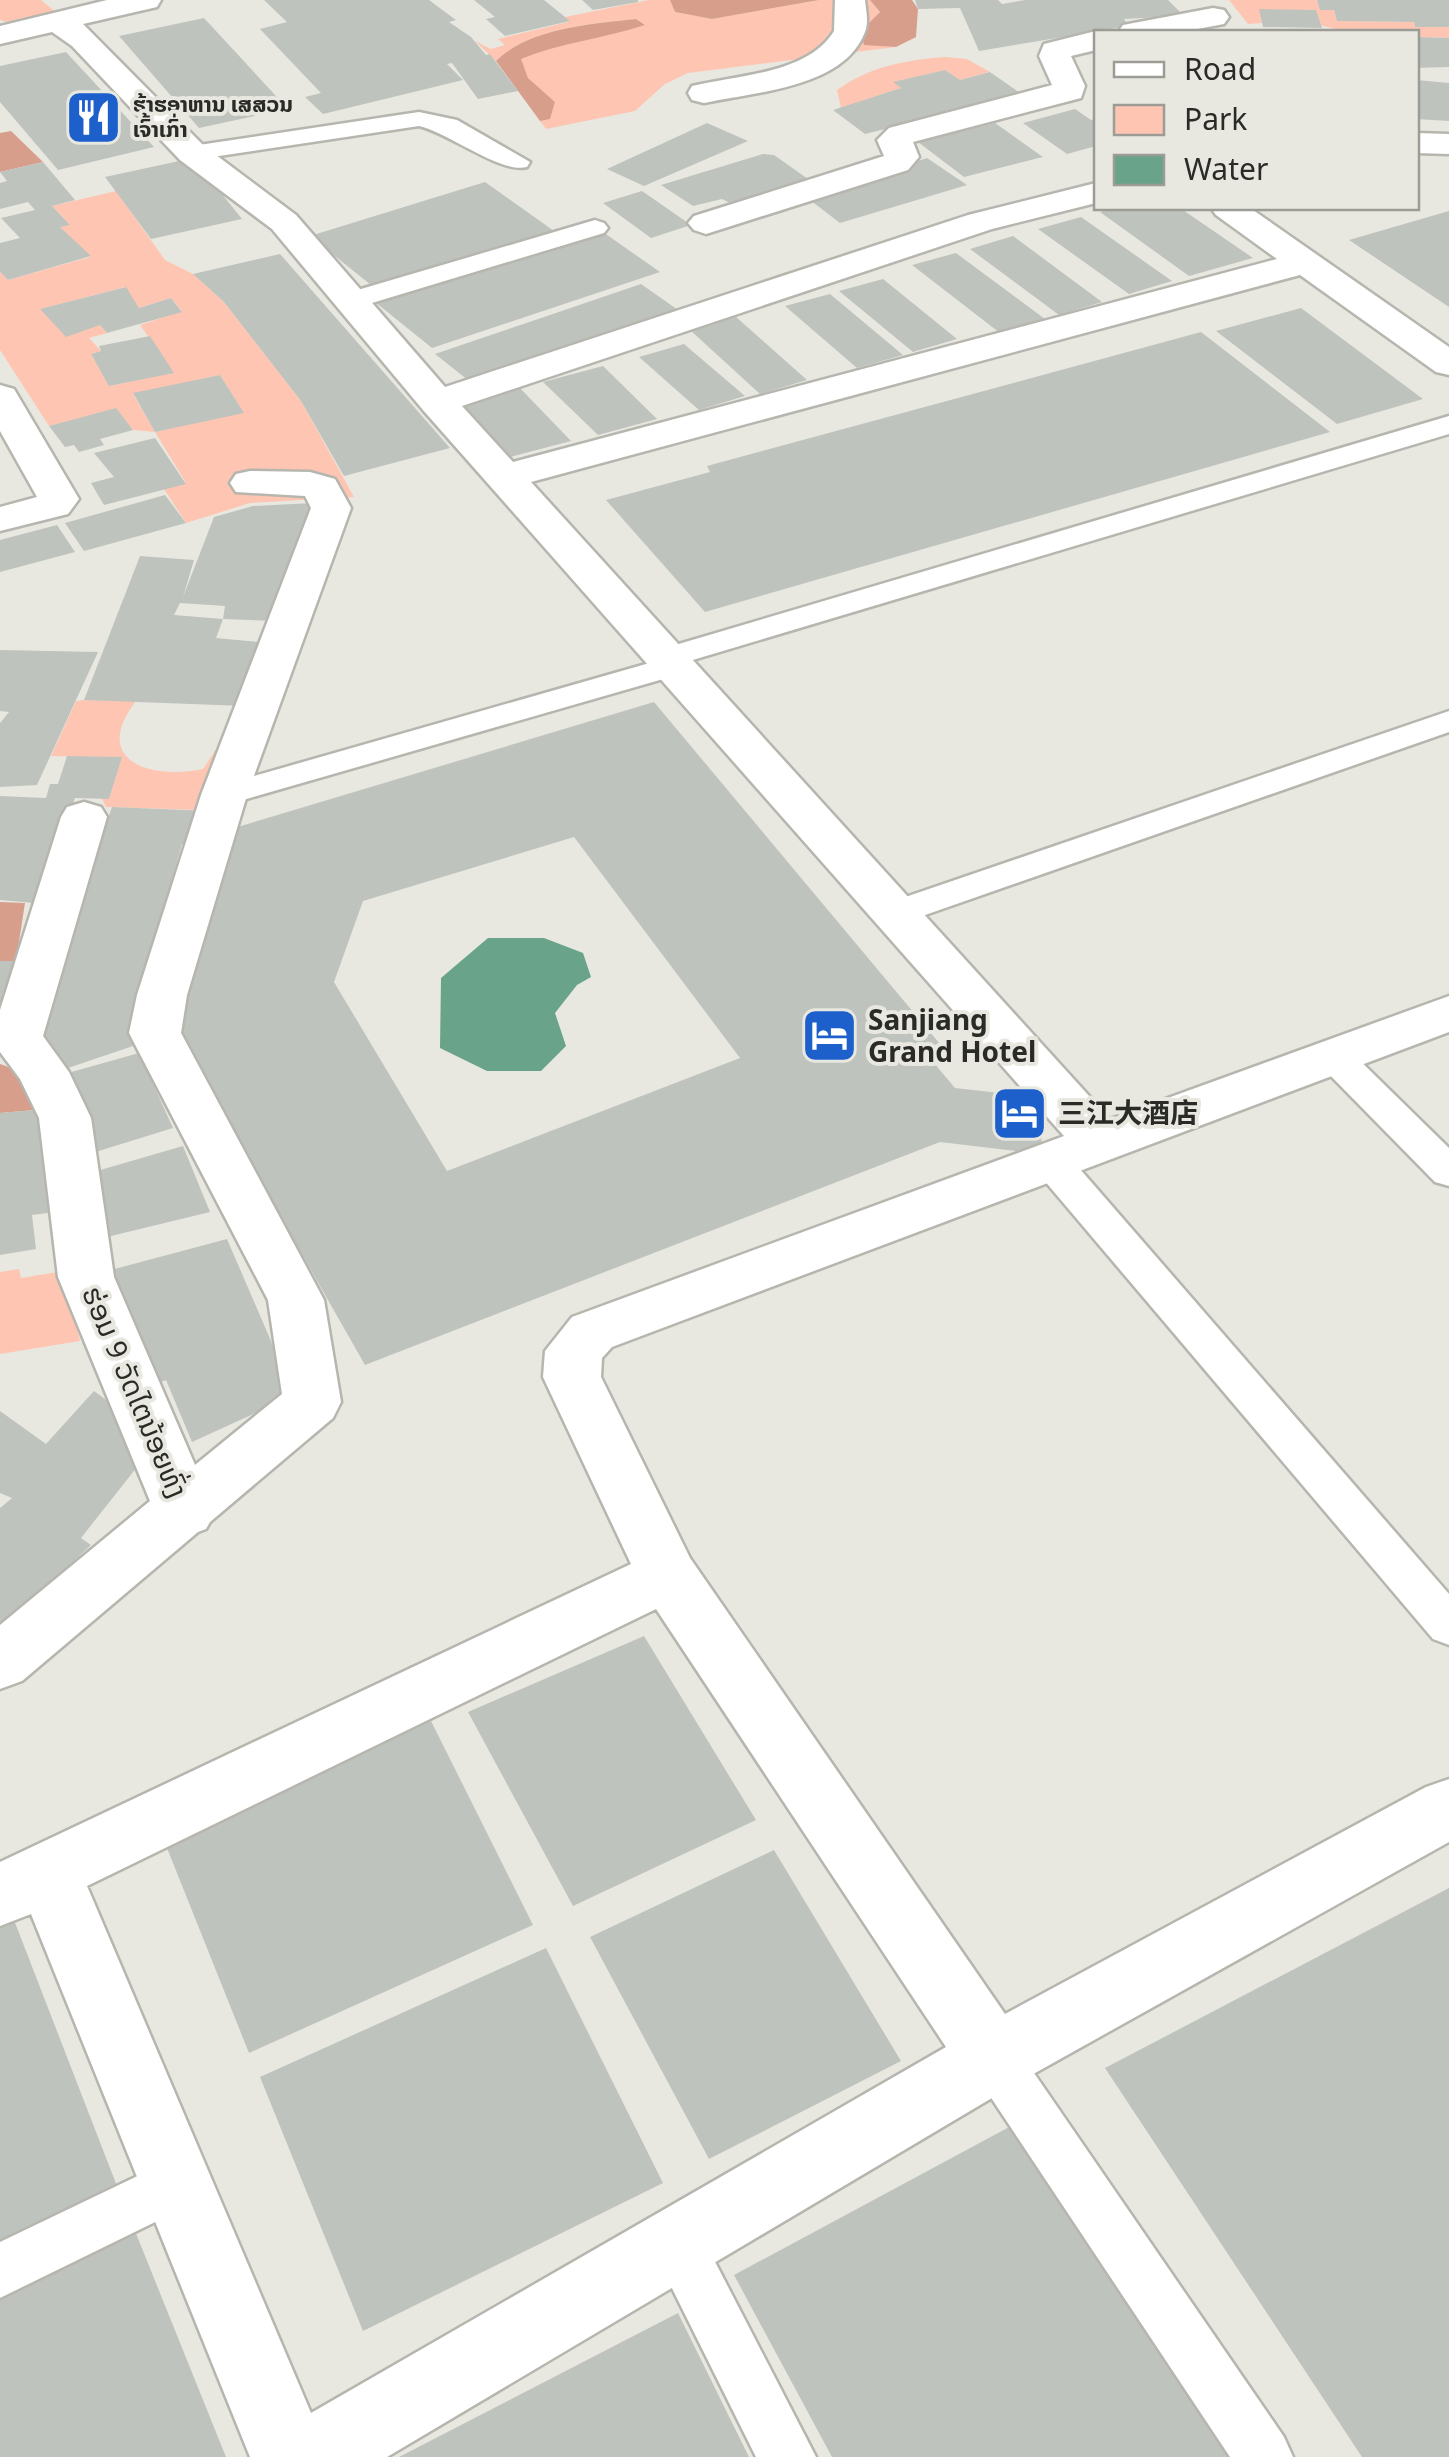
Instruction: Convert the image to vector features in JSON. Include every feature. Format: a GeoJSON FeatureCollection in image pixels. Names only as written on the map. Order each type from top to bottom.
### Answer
{"type":"FeatureCollection","features":[{"type":"Feature","properties":{"kind":"street"},"geometry":{"type":"LineString","coordinates":[[0,35],[146,0]]}},
{"type":"Feature","properties":{"kind":"street"},"geometry":{"type":"LineString","coordinates":[[704,93],[812,68],[838,52],[851,29],[850,0]]}},
{"type":"Feature","properties":{"kind":"street"},"geometry":{"type":"LineString","coordinates":[[1144,30],[1212,16]]}},
{"type":"Feature","properties":{"kind":"street"},"geometry":{"type":"LineString","coordinates":[[56,21],[83,39],[192,153],[284,222],[436,402],[894,913],[1077,1153]]}},
{"type":"Feature","properties":{"kind":"street"},"geometry":{"type":"LineString","coordinates":[[706,224],[896,163],[902,156],[894,140],[901,135],[1069,91],[1054,58],[1055,51],[1094,41]]}},
{"type":"Feature","properties":{"kind":"street"},"geometry":{"type":"LineString","coordinates":[[1419,143],[1449,144]]}},
{"type":"Feature","properties":{"kind":"street"},"geometry":{"type":"LineString","coordinates":[[436,402],[980,222],[1094,194]]}},
{"type":"Feature","properties":{"kind":"street"},"geometry":{"type":"LineString","coordinates":[[1231,210],[1443,352]]}},
{"type":"Feature","properties":{"kind":"street"},"geometry":{"type":"LineString","coordinates":[[504,477],[1306,263]]}},
{"type":"Feature","properties":{"kind":"street"},"geometry":{"type":"LineString","coordinates":[[0,397],[59,499],[54,505],[0,519]]}},
{"type":"Feature","properties":{"kind":"street"},"geometry":{"type":"LineString","coordinates":[[0,1662],[185,1512],[312,1402],[296,1300],[156,1033],[162,996],[224,794],[331,508],[321,488],[310,484],[250,483]]}},
{"type":"Feature","properties":{"kind":"street","name":"ຮ່ອມ 9 ວັດໄຕນ້ອຍທົ່ງ"},"geometry":{"type":"LineString","coordinates":[[84,816],[14,1052],[43,1072],[70,1138],[86,1277],[185,1512]]}},
{"type":"Feature","properties":{"kind":"street"},"geometry":{"type":"LineString","coordinates":[[994,2058],[667,1575],[572,1377],[574,1351],[592,1332],[1449,1014]]}},
{"type":"Feature","properties":{"kind":"street"},"geometry":{"type":"LineString","coordinates":[[290,2457],[175,2184],[24,1884],[667,1575]]}},
{"type":"Feature","properties":{"kind":"street"},"geometry":{"type":"LineString","coordinates":[[312,2457],[994,2058],[1449,1808]]}},
{"type":"Feature","properties":{"kind":"lane"},"geometry":{"type":"LineString","coordinates":[[192,153],[419,119],[448,125],[518,162]]}},
{"type":"Feature","properties":{"kind":"lane"},"geometry":{"type":"LineString","coordinates":[[353,300],[596,228]]}},
{"type":"Feature","properties":{"kind":"lane"},"geometry":{"type":"LineString","coordinates":[[224,794],[1449,425]]}},
{"type":"Feature","properties":{"kind":"lane"},"geometry":{"type":"LineString","coordinates":[[894,913],[1449,721]]}},
{"type":"Feature","properties":{"kind":"lane"},"geometry":{"type":"LineString","coordinates":[[1334,1057],[1449,1172]]}},
{"type":"Feature","properties":{"kind":"lane"},"geometry":{"type":"LineString","coordinates":[[1077,1153],[1449,1626]]}},
{"type":"Feature","properties":{"kind":"lane"},"geometry":{"type":"LineString","coordinates":[[994,2058],[1264,2457]]}},
{"type":"Feature","properties":{"kind":"lane"},"geometry":{"type":"LineString","coordinates":[[0,2271],[175,2184]]}},
{"type":"Feature","properties":{"kind":"lane"},"geometry":{"type":"LineString","coordinates":[[677,2244],[788,2457]]}},
{"type":"Feature","properties":{"kind":"green space"},"geometry":{"type":"Polygon","coordinates":[[[0,0],[41,0],[57,13],[6,22],[0,20],[0,0]]]}},
{"type":"Feature","properties":{"kind":"green space"},"geometry":{"type":"Polygon","coordinates":[[[649,0],[670,0],[675,12],[712,19],[819,0],[870,0],[880,12],[861,32],[863,44],[896,47],[688,73],[665,84],[635,111],[546,129],[540,121],[550,119],[555,102],[528,78],[520,59],[644,25],[636,19],[562,30],[525,41],[496,61],[475,41],[491,49],[505,45],[498,39],[568,22],[565,17],[649,0]]]}},
{"type":"Feature","properties":{"kind":"green space"},"geometry":{"type":"Polygon","coordinates":[[[1229,0],[1317,0],[1320,10],[1334,10],[1337,21],[1414,22],[1415,27],[1449,27],[1449,38],[1419,37],[1419,30],[1339,30],[1260,10],[1262,23],[1248,24],[1229,0]]]}},
{"type":"Feature","properties":{"kind":"green space"},"geometry":{"type":"Polygon","coordinates":[[[967,59],[990,72],[960,80],[945,70],[895,82],[901,88],[841,108],[837,90],[863,75],[902,62],[967,59]]]}},
{"type":"Feature","properties":{"kind":"green space"},"geometry":{"type":"Polygon","coordinates":[[[116,191],[165,260],[193,274],[224,302],[301,401],[354,497],[250,503],[186,523],[164,489],[186,483],[155,432],[133,430],[116,409],[49,426],[0,350],[0,272],[8,280],[90,257],[60,227],[69,224],[52,206],[116,191]],[[125,287],[41,309],[100,325],[107,333],[89,338],[101,351],[91,354],[110,386],[173,372],[140,325],[182,311],[171,298],[139,308],[125,287]],[[220,375],[133,394],[155,432],[243,412],[220,375]]]}},
{"type":"Feature","properties":{"kind":"green space"},"geometry":{"type":"Polygon","coordinates":[[[76,701],[136,701],[123,722],[120,738],[123,752],[132,762],[146,768],[183,772],[203,769],[217,748],[232,746],[203,810],[106,807],[102,799],[109,799],[121,758],[51,756],[76,701]]]}},
{"type":"Feature","properties":{"kind":"green space"},"geometry":{"type":"Polygon","coordinates":[[[19,1269],[21,1278],[64,1271],[80,1341],[0,1354],[0,1272],[19,1269]]]}},
{"type":"Feature","properties":{"kind":"shaded area"},"geometry":{"type":"Polygon","coordinates":[[[670,0],[819,0],[712,19],[675,12],[670,0]]]}},
{"type":"Feature","properties":{"kind":"shaded area"},"geometry":{"type":"Polygon","coordinates":[[[870,0],[912,0],[918,9],[916,37],[896,47],[864,45],[860,32],[880,12],[870,0]]]}},
{"type":"Feature","properties":{"kind":"shaded area"},"geometry":{"type":"Polygon","coordinates":[[[636,19],[645,25],[521,59],[528,78],[555,102],[550,119],[540,121],[496,61],[525,41],[543,35],[636,19]]]}},
{"type":"Feature","properties":{"kind":"shaded area"},"geometry":{"type":"Polygon","coordinates":[[[11,131],[43,162],[0,172],[0,133],[11,131]]]}},
{"type":"Feature","properties":{"kind":"shaded area"},"geometry":{"type":"Polygon","coordinates":[[[0,902],[25,903],[16,961],[0,961],[0,902]]]}},
{"type":"Feature","properties":{"kind":"shaded area"},"geometry":{"type":"Polygon","coordinates":[[[0,1064],[21,1076],[47,1109],[0,1113],[0,1064]]]}},
{"type":"Feature","properties":{"kind":"water"},"geometry":{"type":"Polygon","coordinates":[[[488,938],[544,938],[583,953],[591,977],[577,985],[555,1013],[566,1046],[541,1071],[487,1071],[440,1048],[441,978],[488,938]]]}},
{"type":"Feature","properties":{"kind":"building"},"geometry":{"type":"Polygon","coordinates":[[[264,0],[429,0],[456,20],[449,22],[471,37],[486,55],[490,54],[518,91],[478,99],[452,63],[447,64],[463,80],[323,114],[305,97],[321,93],[260,29],[287,22],[264,0]]]}},
{"type":"Feature","properties":{"kind":"building"},"geometry":{"type":"Polygon","coordinates":[[[474,0],[544,0],[570,21],[505,36],[486,19],[495,17],[474,0]]]}},
{"type":"Feature","properties":{"kind":"building"},"geometry":{"type":"Polygon","coordinates":[[[582,0],[638,0],[638,2],[593,10],[582,0]]]}},
{"type":"Feature","properties":{"kind":"building"},"geometry":{"type":"Polygon","coordinates":[[[915,0],[998,0],[1002,4],[1025,0],[1168,0],[1184,16],[1124,19],[1129,26],[979,51],[960,8],[918,9],[915,0]]]}},
{"type":"Feature","properties":{"kind":"building"},"geometry":{"type":"Polygon","coordinates":[[[1317,0],[1449,0],[1449,27],[1415,27],[1414,22],[1337,21],[1334,10],[1320,10],[1317,0]]]}},
{"type":"Feature","properties":{"kind":"building"},"geometry":{"type":"Polygon","coordinates":[[[1259,9],[1316,10],[1322,28],[1263,27],[1259,9]]]}},
{"type":"Feature","properties":{"kind":"building"},"geometry":{"type":"Polygon","coordinates":[[[204,18],[288,109],[199,128],[119,36],[204,18]]]}},
{"type":"Feature","properties":{"kind":"building"},"geometry":{"type":"Polygon","coordinates":[[[1419,37],[1449,38],[1449,67],[1419,68],[1419,37]]]}},
{"type":"Feature","properties":{"kind":"building"},"geometry":{"type":"Polygon","coordinates":[[[66,52],[154,147],[58,170],[0,102],[0,66],[66,52]]]}},
{"type":"Feature","properties":{"kind":"building"},"geometry":{"type":"Polygon","coordinates":[[[945,70],[960,80],[990,72],[1023,95],[865,134],[833,110],[901,88],[893,82],[945,70]]]}},
{"type":"Feature","properties":{"kind":"building"},"geometry":{"type":"Polygon","coordinates":[[[1419,80],[1449,83],[1449,121],[1419,119],[1419,80]]]}},
{"type":"Feature","properties":{"kind":"building"},"geometry":{"type":"Polygon","coordinates":[[[1075,109],[1094,119],[1094,147],[1067,154],[1023,123],[1075,109]]]}},
{"type":"Feature","properties":{"kind":"building"},"geometry":{"type":"Polygon","coordinates":[[[707,123],[748,141],[644,186],[607,169],[707,123]]]}},
{"type":"Feature","properties":{"kind":"building"},"geometry":{"type":"Polygon","coordinates":[[[995,123],[1043,157],[964,177],[918,142],[995,123]]]}},
{"type":"Feature","properties":{"kind":"building"},"geometry":{"type":"Polygon","coordinates":[[[763,154],[774,155],[808,179],[730,203],[722,199],[693,206],[661,185],[763,154]]]}},
{"type":"Feature","properties":{"kind":"building"},"geometry":{"type":"Polygon","coordinates":[[[193,158],[242,219],[151,239],[105,177],[193,158]]]}},
{"type":"Feature","properties":{"kind":"building"},"geometry":{"type":"Polygon","coordinates":[[[927,158],[967,185],[840,223],[806,197],[927,158]]]}},
{"type":"Feature","properties":{"kind":"building"},"geometry":{"type":"Polygon","coordinates":[[[43,162],[75,200],[52,206],[70,225],[60,227],[91,256],[8,280],[0,272],[0,243],[20,238],[1,218],[35,210],[28,202],[0,209],[0,183],[7,181],[0,172],[43,162]]]}},
{"type":"Feature","properties":{"kind":"building"},"geometry":{"type":"Polygon","coordinates":[[[485,182],[554,231],[376,289],[310,236],[485,182]]]}},
{"type":"Feature","properties":{"kind":"building"},"geometry":{"type":"Polygon","coordinates":[[[642,191],[691,225],[651,238],[603,203],[642,191]]]}},
{"type":"Feature","properties":{"kind":"building"},"geometry":{"type":"Polygon","coordinates":[[[1183,210],[1253,258],[1189,276],[1100,212],[1183,210]]]}},
{"type":"Feature","properties":{"kind":"building"},"geometry":{"type":"Polygon","coordinates":[[[1449,211],[1449,307],[1349,240],[1449,211]]]}},
{"type":"Feature","properties":{"kind":"building"},"geometry":{"type":"Polygon","coordinates":[[[1081,217],[1172,281],[1129,294],[1038,229],[1081,217]]]}},
{"type":"Feature","properties":{"kind":"building"},"geometry":{"type":"Polygon","coordinates":[[[600,230],[660,272],[432,348],[375,302],[600,230]]]}},
{"type":"Feature","properties":{"kind":"building"},"geometry":{"type":"Polygon","coordinates":[[[1013,236],[1102,302],[1059,315],[970,249],[1013,236]]]}},
{"type":"Feature","properties":{"kind":"building"},"geometry":{"type":"Polygon","coordinates":[[[956,253],[1045,319],[1000,333],[912,265],[956,253]]]}},
{"type":"Feature","properties":{"kind":"building"},"geometry":{"type":"Polygon","coordinates":[[[280,254],[450,448],[344,476],[301,401],[224,302],[193,274],[280,254]]]}},
{"type":"Feature","properties":{"kind":"building"},"geometry":{"type":"Polygon","coordinates":[[[883,279],[957,339],[913,352],[839,291],[883,279]]]}},
{"type":"Feature","properties":{"kind":"building"},"geometry":{"type":"Polygon","coordinates":[[[641,284],[681,312],[473,384],[435,354],[641,284]]]}},
{"type":"Feature","properties":{"kind":"building"},"geometry":{"type":"Polygon","coordinates":[[[126,287],[139,308],[171,298],[182,312],[107,333],[100,325],[66,337],[40,309],[126,287]]]}},
{"type":"Feature","properties":{"kind":"building"},"geometry":{"type":"Polygon","coordinates":[[[830,294],[903,355],[857,368],[785,306],[830,294]]]}},
{"type":"Feature","properties":{"kind":"building"},"geometry":{"type":"Polygon","coordinates":[[[1301,308],[1423,399],[1337,424],[1216,331],[1301,308]]]}},
{"type":"Feature","properties":{"kind":"building"},"geometry":{"type":"Polygon","coordinates":[[[736,317],[807,380],[760,394],[690,330],[736,317]]]}},
{"type":"Feature","properties":{"kind":"building"},"geometry":{"type":"Polygon","coordinates":[[[1201,332],[1330,432],[705,612],[606,500],[710,472],[707,466],[1201,332]]]}},
{"type":"Feature","properties":{"kind":"building"},"geometry":{"type":"Polygon","coordinates":[[[150,336],[174,373],[109,386],[91,354],[101,351],[99,346],[150,336]]]}},
{"type":"Feature","properties":{"kind":"building"},"geometry":{"type":"Polygon","coordinates":[[[684,344],[745,396],[699,410],[639,357],[684,344]]]}},
{"type":"Feature","properties":{"kind":"building"},"geometry":{"type":"Polygon","coordinates":[[[603,366],[657,419],[598,435],[543,382],[603,366]]]}},
{"type":"Feature","properties":{"kind":"building"},"geometry":{"type":"Polygon","coordinates":[[[220,375],[244,413],[155,432],[133,393],[220,375]]]}},
{"type":"Feature","properties":{"kind":"building"},"geometry":{"type":"Polygon","coordinates":[[[519,387],[571,441],[510,457],[457,403],[519,387]]]}},
{"type":"Feature","properties":{"kind":"building"},"geometry":{"type":"Polygon","coordinates":[[[116,408],[133,430],[100,439],[104,445],[79,452],[74,445],[65,447],[49,426],[116,408]]]}},
{"type":"Feature","properties":{"kind":"building"},"geometry":{"type":"Polygon","coordinates":[[[155,438],[186,484],[104,505],[91,483],[114,477],[94,453],[155,438]]]}},
{"type":"Feature","properties":{"kind":"building"},"geometry":{"type":"Polygon","coordinates":[[[165,495],[186,523],[84,551],[65,523],[165,495]]]}},
{"type":"Feature","properties":{"kind":"building"},"geometry":{"type":"Polygon","coordinates":[[[313,503],[276,621],[223,619],[216,638],[270,643],[244,706],[84,700],[140,556],[194,560],[183,597],[214,517],[253,506],[313,503]],[[180,603],[174,615],[223,619],[225,606],[180,603]]]}},
{"type":"Feature","properties":{"kind":"building"},"geometry":{"type":"Polygon","coordinates":[[[57,525],[75,552],[0,572],[0,540],[57,525]]]}},
{"type":"Feature","properties":{"kind":"building"},"geometry":{"type":"Polygon","coordinates":[[[0,650],[98,652],[37,785],[0,787],[0,723],[9,712],[0,711],[0,650]]]}},
{"type":"Feature","properties":{"kind":"building","name":"Sanjiang Grand Hotel"},"geometry":{"type":"Polygon","coordinates":[[[654,702],[940,1044],[923,1050],[955,1088],[1046,1098],[1040,1154],[940,1142],[365,1365],[173,1028],[231,829],[654,702]],[[574,837],[363,901],[334,982],[447,1171],[740,1058],[574,837]]]}},
{"type":"Feature","properties":{"kind":"building"},"geometry":{"type":"Polygon","coordinates":[[[67,756],[122,757],[109,799],[75,798],[62,835],[53,835],[34,903],[0,900],[0,796],[46,798],[50,784],[58,784],[67,756]]]}},
{"type":"Feature","properties":{"kind":"building"},"geometry":{"type":"Polygon","coordinates":[[[112,807],[210,811],[198,845],[182,844],[167,897],[181,897],[131,1034],[133,1046],[68,1068],[44,1060],[45,1036],[30,1034],[112,807]]]}},
{"type":"Feature","properties":{"kind":"building"},"geometry":{"type":"Polygon","coordinates":[[[0,961],[22,961],[0,1039],[0,961]]]}},
{"type":"Feature","properties":{"kind":"building"},"geometry":{"type":"Polygon","coordinates":[[[139,1053],[173,1128],[89,1154],[57,1076],[139,1053]]]}},
{"type":"Feature","properties":{"kind":"building"},"geometry":{"type":"Polygon","coordinates":[[[57,1108],[63,1211],[32,1215],[36,1249],[0,1255],[0,1113],[57,1108]]]}},
{"type":"Feature","properties":{"kind":"building"},"geometry":{"type":"Polygon","coordinates":[[[183,1146],[210,1212],[107,1237],[83,1175],[183,1146]]]}},
{"type":"Feature","properties":{"kind":"building"},"geometry":{"type":"Polygon","coordinates":[[[227,1239],[271,1341],[288,1398],[192,1442],[166,1380],[156,1384],[107,1271],[227,1239]]]}},
{"type":"Feature","properties":{"kind":"building"},"geometry":{"type":"Polygon","coordinates":[[[94,1391],[124,1413],[145,1457],[81,1538],[91,1545],[0,1630],[0,1508],[12,1498],[0,1493],[0,1411],[46,1444],[94,1391]]]}},
{"type":"Feature","properties":{"kind":"building"},"geometry":{"type":"Polygon","coordinates":[[[644,1636],[756,1820],[573,1906],[468,1712],[644,1636]]]}},
{"type":"Feature","properties":{"kind":"building"},"geometry":{"type":"Polygon","coordinates":[[[431,1721],[533,1925],[249,2053],[161,1833],[431,1721]]]}},
{"type":"Feature","properties":{"kind":"building"},"geometry":{"type":"Polygon","coordinates":[[[774,1850],[901,2061],[709,2159],[590,1937],[774,1850]]]}},
{"type":"Feature","properties":{"kind":"building"},"geometry":{"type":"Polygon","coordinates":[[[1449,1888],[1449,2457],[1362,2457],[1105,2068],[1449,1888]]]}},
{"type":"Feature","properties":{"kind":"building"},"geometry":{"type":"Polygon","coordinates":[[[14,1920],[122,2199],[0,2259],[0,1926],[14,1920]]]}},
{"type":"Feature","properties":{"kind":"building"},"geometry":{"type":"Polygon","coordinates":[[[546,1948],[663,2183],[363,2331],[260,2077],[546,1948]]]}},
{"type":"Feature","properties":{"kind":"building"},"geometry":{"type":"Polygon","coordinates":[[[1024,2119],[1240,2457],[832,2457],[734,2275],[1024,2119]]]}},
{"type":"Feature","properties":{"kind":"building"},"geometry":{"type":"Polygon","coordinates":[[[133,2226],[226,2457],[0,2457],[0,2293],[133,2226]]]}},
{"type":"Feature","properties":{"kind":"building"},"geometry":{"type":"Polygon","coordinates":[[[678,2313],[749,2457],[399,2457],[678,2313]]]}},
{"type":"Feature","properties":{"kind":"place","name":"ຮ້າຮອາຫານ ເສສວນ ເຈົ້າເກົ່າ"},"geometry":{"type":"Point","coordinates":[94,117]}},
{"type":"Feature","properties":{"kind":"place","name":"Sanjiang Grand Hotel"},"geometry":{"type":"Point","coordinates":[829,1036]}},
{"type":"Feature","properties":{"kind":"place","name":"三江大酒店"},"geometry":{"type":"Point","coordinates":[1019,1113]}}]}
